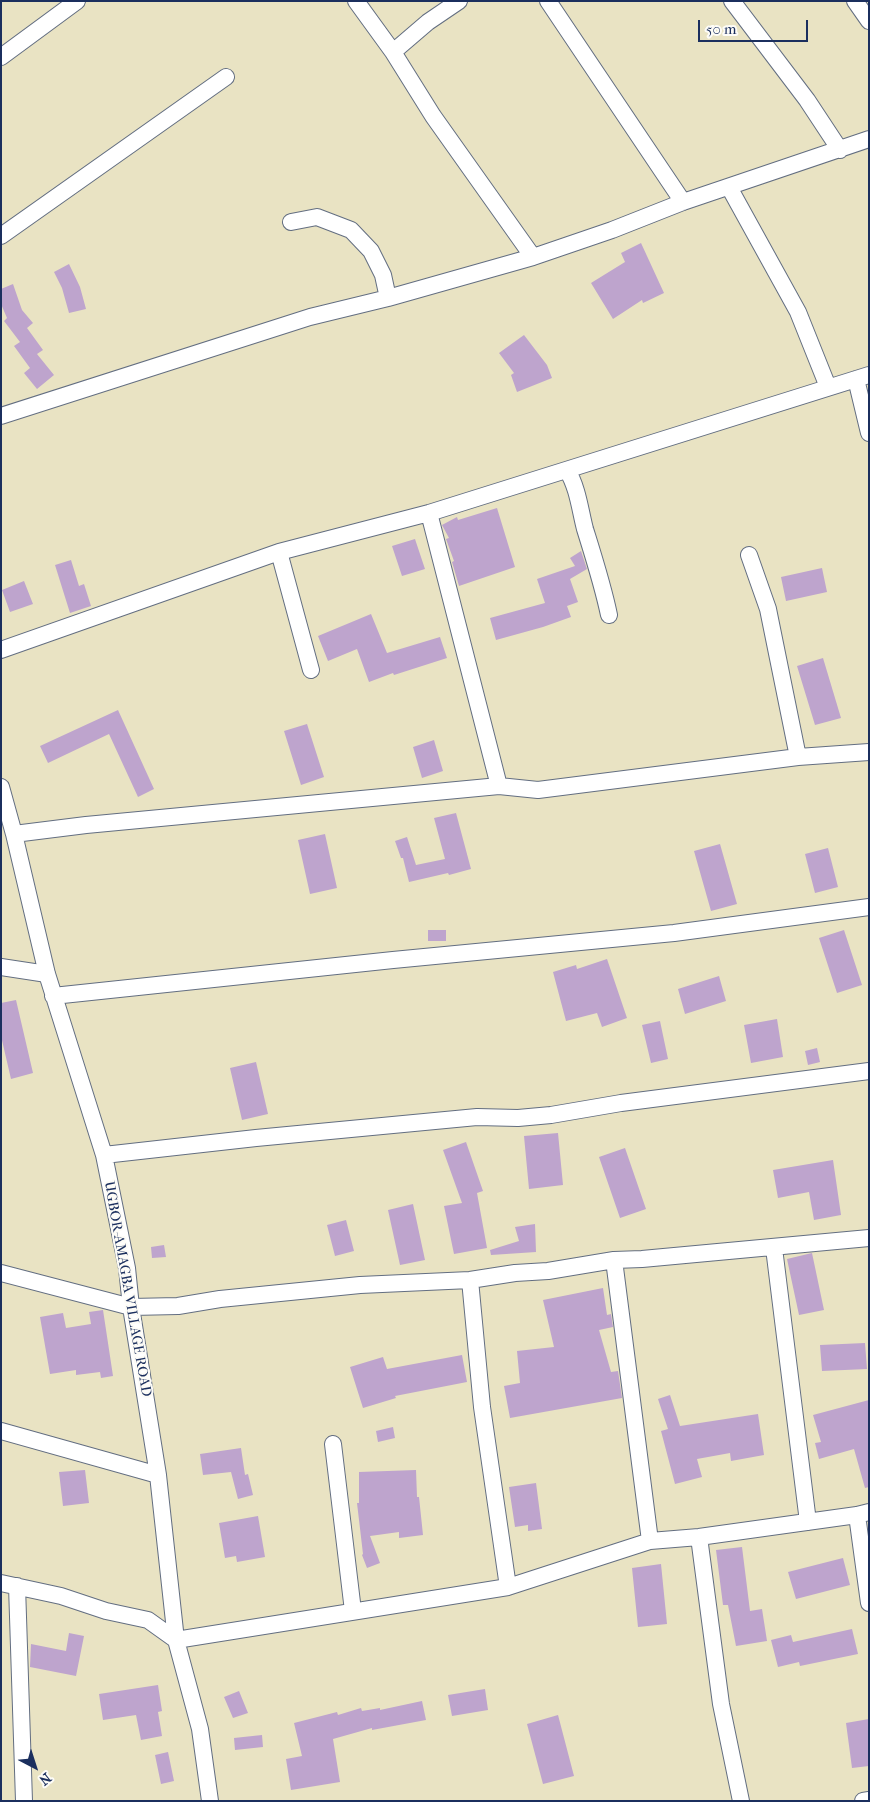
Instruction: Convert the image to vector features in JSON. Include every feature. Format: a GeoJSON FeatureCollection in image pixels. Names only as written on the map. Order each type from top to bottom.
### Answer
{"type":"FeatureCollection","features":[{"type":"Feature","properties":{"kind":"street"},"geometry":{"type":"LineString","coordinates":[[1,57],[77,1]]}},
{"type":"Feature","properties":{"kind":"street"},"geometry":{"type":"LineString","coordinates":[[356,1],[393,52],[433,116],[533,257]]}},
{"type":"Feature","properties":{"kind":"street"},"geometry":{"type":"LineString","coordinates":[[393,52],[428,22],[459,1]]}},
{"type":"Feature","properties":{"kind":"street"},"geometry":{"type":"LineString","coordinates":[[548,1],[683,202]]}},
{"type":"Feature","properties":{"kind":"street"},"geometry":{"type":"LineString","coordinates":[[732,1],[807,100],[840,150]]}},
{"type":"Feature","properties":{"kind":"street"},"geometry":{"type":"LineString","coordinates":[[855,1],[869,20]]}},
{"type":"Feature","properties":{"kind":"street"},"geometry":{"type":"LineString","coordinates":[[1,236],[226,77]]}},
{"type":"Feature","properties":{"kind":"street"},"geometry":{"type":"LineString","coordinates":[[1,416],[310,317],[388,298],[533,257],[612,230],[683,202],[869,139]]}},
{"type":"Feature","properties":{"kind":"street"},"geometry":{"type":"LineString","coordinates":[[729,187],[798,312],[828,387]]}},
{"type":"Feature","properties":{"kind":"street"},"geometry":{"type":"LineString","coordinates":[[291,222],[317,217],[351,230],[371,251],[382,275],[388,298]]}},
{"type":"Feature","properties":{"kind":"street"},"geometry":{"type":"LineString","coordinates":[[1,650],[280,552],[429,513],[863,377],[869,433]]}},
{"type":"Feature","properties":{"kind":"street"},"geometry":{"type":"LineString","coordinates":[[567,470],[573,479],[585,528],[602,581],[609,615]]}},
{"type":"Feature","properties":{"kind":"street"},"geometry":{"type":"LineString","coordinates":[[429,513],[499,786]]}},
{"type":"Feature","properties":{"kind":"street"},"geometry":{"type":"LineString","coordinates":[[280,552],[312,670]]}},
{"type":"Feature","properties":{"kind":"street"},"geometry":{"type":"LineString","coordinates":[[749,554],[768,609],[798,757]]}},
{"type":"Feature","properties":{"kind":"street"},"geometry":{"type":"LineString","coordinates":[[14,834],[106,823],[499,786],[538,790],[798,757],[869,752]]}},
{"type":"Feature","properties":{"kind":"street","name":"UGBOR-AMAGBA VILLAGE ROAD"},"geometry":{"type":"LineString","coordinates":[[1,787],[14,834],[46,974],[104,1155],[126,1268],[158,1475],[176,1640],[200,1729],[210,1801]]}},
{"type":"Feature","properties":{"kind":"street"},"geometry":{"type":"LineString","coordinates":[[53,996],[674,933],[869,907]]}},
{"type":"Feature","properties":{"kind":"street"},"geometry":{"type":"LineString","coordinates":[[1,967],[46,974]]}},
{"type":"Feature","properties":{"kind":"street"},"geometry":{"type":"LineString","coordinates":[[104,1155],[256,1138],[477,1117],[518,1118],[551,1115],[621,1103],[869,1071]]}},
{"type":"Feature","properties":{"kind":"street"},"geometry":{"type":"LineString","coordinates":[[1,1272],[131,1307],[178,1306],[220,1299],[360,1285],[470,1280],[515,1273],[548,1271],[614,1260],[774,1248],[869,1238]]}},
{"type":"Feature","properties":{"kind":"street"},"geometry":{"type":"LineString","coordinates":[[774,1248],[808,1522]]}},
{"type":"Feature","properties":{"kind":"street"},"geometry":{"type":"LineString","coordinates":[[614,1260],[650,1541]]}},
{"type":"Feature","properties":{"kind":"street"},"geometry":{"type":"LineString","coordinates":[[470,1280],[482,1407],[508,1587]]}},
{"type":"Feature","properties":{"kind":"street"},"geometry":{"type":"LineString","coordinates":[[1,1431],[158,1475]]}},
{"type":"Feature","properties":{"kind":"street"},"geometry":{"type":"LineString","coordinates":[[334,1444],[353,1611]]}},
{"type":"Feature","properties":{"kind":"street"},"geometry":{"type":"LineString","coordinates":[[24,1801],[9,1584],[61,1596],[106,1611],[148,1620],[176,1640],[508,1587],[650,1541],[699,1538],[863,1514],[869,1603]]}},
{"type":"Feature","properties":{"kind":"street"},"geometry":{"type":"LineString","coordinates":[[699,1538],[721,1704],[741,1801]]}},
{"type":"Feature","properties":{"kind":"street"},"geometry":{"type":"LineString","coordinates":[[863,1801],[869,1800]]}},
{"type":"Feature","properties":{"kind":"building"},"geometry":{"type":"Polygon","coordinates":[[[641,243],[664,293],[643,303],[642,300],[613,319],[591,283],[625,262],[621,253],[641,243]]]}},
{"type":"Feature","properties":{"kind":"building"},"geometry":{"type":"Polygon","coordinates":[[[69,264],[80,287],[86,309],[69,313],[62,288],[54,272],[69,264]]]}},
{"type":"Feature","properties":{"kind":"building"},"geometry":{"type":"Polygon","coordinates":[[[13,284],[22,310],[33,323],[27,328],[43,350],[37,354],[54,375],[37,389],[24,373],[30,368],[14,346],[20,342],[4,321],[7,318],[1,304],[1,289],[13,284]]]}},
{"type":"Feature","properties":{"kind":"building"},"geometry":{"type":"Polygon","coordinates":[[[524,335],[547,365],[552,378],[517,392],[511,375],[514,373],[499,353],[524,335]]]}},
{"type":"Feature","properties":{"kind":"building"},"geometry":{"type":"Polygon","coordinates":[[[497,508],[515,567],[459,586],[452,562],[454,561],[446,539],[449,538],[442,525],[457,517],[458,520],[497,508]]]}},
{"type":"Feature","properties":{"kind":"building"},"geometry":{"type":"Polygon","coordinates":[[[415,539],[425,569],[402,576],[392,546],[415,539]]]}},
{"type":"Feature","properties":{"kind":"building"},"geometry":{"type":"Polygon","coordinates":[[[581,551],[587,569],[570,579],[578,602],[567,606],[571,617],[496,640],[490,618],[545,603],[537,579],[575,566],[570,558],[581,551]]]}},
{"type":"Feature","properties":{"kind":"building"},"geometry":{"type":"Polygon","coordinates":[[[71,560],[79,586],[84,584],[91,606],[70,613],[55,565],[71,560]]]}},
{"type":"Feature","properties":{"kind":"building"},"geometry":{"type":"Polygon","coordinates":[[[822,568],[827,592],[786,601],[781,577],[822,568]]]}},
{"type":"Feature","properties":{"kind":"building"},"geometry":{"type":"Polygon","coordinates":[[[24,581],[33,604],[10,612],[2,590],[24,581]]]}},
{"type":"Feature","properties":{"kind":"building"},"geometry":{"type":"Polygon","coordinates":[[[371,614],[387,653],[440,637],[447,658],[394,675],[393,673],[369,682],[357,649],[328,661],[318,636],[371,614]]]}},
{"type":"Feature","properties":{"kind":"building"},"geometry":{"type":"Polygon","coordinates":[[[823,658],[841,718],[815,725],[797,666],[823,658]]]}},
{"type":"Feature","properties":{"kind":"building"},"geometry":{"type":"Polygon","coordinates":[[[118,710],[154,789],[138,797],[109,734],[48,763],[40,746],[118,710]]]}},
{"type":"Feature","properties":{"kind":"building"},"geometry":{"type":"Polygon","coordinates":[[[307,724],[324,777],[301,785],[284,731],[307,724]]]}},
{"type":"Feature","properties":{"kind":"building"},"geometry":{"type":"Polygon","coordinates":[[[434,740],[443,771],[422,778],[413,747],[434,740]]]}},
{"type":"Feature","properties":{"kind":"building"},"geometry":{"type":"Polygon","coordinates":[[[456,813],[471,869],[409,882],[403,858],[401,858],[395,841],[407,837],[416,865],[445,859],[434,818],[456,813]]]}},
{"type":"Feature","properties":{"kind":"building"},"geometry":{"type":"Polygon","coordinates":[[[325,834],[337,888],[310,894],[298,840],[325,834]]]}},
{"type":"Feature","properties":{"kind":"building"},"geometry":{"type":"Polygon","coordinates":[[[720,844],[737,904],[711,911],[694,851],[720,844]]]}},
{"type":"Feature","properties":{"kind":"building"},"geometry":{"type":"Polygon","coordinates":[[[828,848],[838,887],[815,893],[805,854],[828,848]]]}},
{"type":"Feature","properties":{"kind":"building"},"geometry":{"type":"Polygon","coordinates":[[[428,930],[446,930],[446,941],[428,941],[428,930]]]}},
{"type":"Feature","properties":{"kind":"building"},"geometry":{"type":"Polygon","coordinates":[[[844,930],[862,985],[837,993],[819,938],[844,930]]]}},
{"type":"Feature","properties":{"kind":"building"},"geometry":{"type":"Polygon","coordinates":[[[607,959],[627,1018],[602,1027],[597,1013],[566,1021],[553,972],[576,965],[577,969],[607,959]]]}},
{"type":"Feature","properties":{"kind":"building"},"geometry":{"type":"Polygon","coordinates":[[[719,976],[726,1001],[685,1014],[678,989],[719,976]]]}},
{"type":"Feature","properties":{"kind":"building"},"geometry":{"type":"Polygon","coordinates":[[[16,1000],[33,1073],[11,1079],[1,1036],[1,1003],[16,1000]]]}},
{"type":"Feature","properties":{"kind":"building"},"geometry":{"type":"Polygon","coordinates":[[[777,1019],[783,1057],[751,1063],[744,1025],[777,1019]]]}},
{"type":"Feature","properties":{"kind":"building"},"geometry":{"type":"Polygon","coordinates":[[[660,1021],[668,1059],[651,1063],[642,1025],[660,1021]]]}},
{"type":"Feature","properties":{"kind":"building"},"geometry":{"type":"Polygon","coordinates":[[[817,1048],[820,1062],[808,1065],[805,1051],[817,1048]]]}},
{"type":"Feature","properties":{"kind":"building"},"geometry":{"type":"Polygon","coordinates":[[[256,1062],[268,1114],[242,1120],[230,1068],[256,1062]]]}},
{"type":"Feature","properties":{"kind":"building"},"geometry":{"type":"Polygon","coordinates":[[[558,1133],[563,1185],[529,1189],[524,1136],[558,1133]]]}},
{"type":"Feature","properties":{"kind":"building"},"geometry":{"type":"Polygon","coordinates":[[[466,1142],[483,1191],[477,1193],[487,1248],[454,1254],[444,1206],[462,1203],[443,1150],[466,1142]]]}},
{"type":"Feature","properties":{"kind":"building"},"geometry":{"type":"Polygon","coordinates":[[[625,1148],[646,1209],[620,1218],[599,1157],[625,1148]]]}},
{"type":"Feature","properties":{"kind":"building"},"geometry":{"type":"Polygon","coordinates":[[[833,1160],[841,1215],[814,1220],[809,1192],[778,1198],[773,1170],[833,1160]]]}},
{"type":"Feature","properties":{"kind":"building"},"geometry":{"type":"Polygon","coordinates":[[[413,1204],[425,1260],[400,1265],[388,1210],[413,1204]]]}},
{"type":"Feature","properties":{"kind":"building"},"geometry":{"type":"Polygon","coordinates":[[[346,1220],[354,1251],[335,1256],[327,1225],[346,1220]]]}},
{"type":"Feature","properties":{"kind":"building"},"geometry":{"type":"Polygon","coordinates":[[[535,1224],[536,1252],[491,1255],[490,1250],[519,1241],[515,1227],[535,1224]]]}},
{"type":"Feature","properties":{"kind":"building"},"geometry":{"type":"Polygon","coordinates":[[[164,1245],[166,1257],[152,1258],[151,1247],[164,1245]]]}},
{"type":"Feature","properties":{"kind":"building"},"geometry":{"type":"Polygon","coordinates":[[[812,1253],[824,1310],[799,1315],[787,1259],[812,1253]]]}},
{"type":"Feature","properties":{"kind":"building"},"geometry":{"type":"Polygon","coordinates":[[[603,1288],[607,1315],[611,1314],[613,1327],[599,1330],[611,1372],[618,1371],[622,1398],[510,1418],[504,1386],[520,1383],[517,1351],[554,1347],[543,1300],[603,1288]]]}},
{"type":"Feature","properties":{"kind":"building"},"geometry":{"type":"Polygon","coordinates":[[[103,1310],[113,1376],[101,1378],[100,1372],[76,1375],[76,1370],[50,1374],[40,1317],[63,1313],[66,1328],[91,1324],[89,1312],[103,1310]]]}},
{"type":"Feature","properties":{"kind":"building"},"geometry":{"type":"Polygon","coordinates":[[[865,1343],[867,1369],[822,1371],[820,1345],[865,1343]]]}},
{"type":"Feature","properties":{"kind":"building"},"geometry":{"type":"Polygon","coordinates":[[[462,1355],[467,1382],[395,1396],[396,1398],[363,1408],[350,1367],[383,1357],[387,1369],[462,1355]]]}},
{"type":"Feature","properties":{"kind":"building"},"geometry":{"type":"Polygon","coordinates":[[[670,1395],[680,1426],[758,1414],[764,1455],[731,1461],[730,1453],[697,1459],[702,1477],[675,1484],[661,1431],[668,1429],[658,1399],[670,1395]]]}},
{"type":"Feature","properties":{"kind":"building"},"geometry":{"type":"Polygon","coordinates":[[[869,1400],[869,1487],[865,1488],[854,1449],[819,1459],[815,1443],[821,1442],[813,1415],[869,1400]]]}},
{"type":"Feature","properties":{"kind":"building"},"geometry":{"type":"Polygon","coordinates":[[[393,1427],[395,1438],[378,1442],[376,1431],[393,1427]]]}},
{"type":"Feature","properties":{"kind":"building"},"geometry":{"type":"Polygon","coordinates":[[[241,1448],[245,1475],[248,1474],[253,1495],[238,1499],[231,1472],[203,1475],[200,1454],[241,1448]]]}},
{"type":"Feature","properties":{"kind":"building"},"geometry":{"type":"Polygon","coordinates":[[[85,1470],[89,1503],[63,1506],[59,1472],[85,1470]]]}},
{"type":"Feature","properties":{"kind":"building"},"geometry":{"type":"Polygon","coordinates":[[[416,1470],[417,1497],[419,1497],[423,1535],[399,1538],[399,1532],[370,1536],[380,1563],[367,1568],[362,1555],[357,1503],[359,1503],[359,1472],[416,1470]]]}},
{"type":"Feature","properties":{"kind":"building"},"geometry":{"type":"Polygon","coordinates":[[[536,1483],[542,1529],[528,1531],[528,1525],[515,1527],[509,1487],[536,1483]]]}},
{"type":"Feature","properties":{"kind":"building"},"geometry":{"type":"Polygon","coordinates":[[[258,1516],[265,1557],[237,1562],[236,1556],[225,1558],[219,1523],[258,1516]]]}},
{"type":"Feature","properties":{"kind":"building"},"geometry":{"type":"Polygon","coordinates":[[[742,1547],[750,1611],[762,1609],[767,1641],[736,1646],[728,1605],[723,1605],[716,1550],[742,1547]]]}},
{"type":"Feature","properties":{"kind":"building"},"geometry":{"type":"Polygon","coordinates":[[[843,1558],[850,1585],[796,1599],[788,1572],[843,1558]]]}},
{"type":"Feature","properties":{"kind":"building"},"geometry":{"type":"Polygon","coordinates":[[[661,1564],[667,1624],[638,1627],[632,1568],[661,1564]]]}},
{"type":"Feature","properties":{"kind":"building"},"geometry":{"type":"Polygon","coordinates":[[[852,1629],[858,1654],[800,1666],[799,1662],[778,1667],[771,1640],[791,1635],[793,1642],[852,1629]]]}},
{"type":"Feature","properties":{"kind":"building"},"geometry":{"type":"Polygon","coordinates":[[[69,1633],[84,1636],[76,1676],[30,1667],[31,1644],[66,1651],[69,1633]]]}},
{"type":"Feature","properties":{"kind":"building"},"geometry":{"type":"Polygon","coordinates":[[[158,1685],[162,1711],[158,1712],[162,1736],[141,1740],[136,1715],[103,1720],[99,1694],[158,1685]]]}},
{"type":"Feature","properties":{"kind":"building"},"geometry":{"type":"Polygon","coordinates":[[[485,1689],[488,1710],[452,1716],[448,1695],[485,1689]]]}},
{"type":"Feature","properties":{"kind":"building"},"geometry":{"type":"Polygon","coordinates":[[[239,1691],[248,1713],[233,1718],[224,1697],[239,1691]]]}},
{"type":"Feature","properties":{"kind":"building"},"geometry":{"type":"Polygon","coordinates":[[[422,1701],[426,1720],[372,1730],[372,1728],[333,1739],[340,1782],[291,1790],[286,1759],[302,1756],[294,1723],[337,1712],[338,1715],[361,1708],[362,1711],[380,1708],[380,1710],[422,1701]]]}},
{"type":"Feature","properties":{"kind":"building"},"geometry":{"type":"Polygon","coordinates":[[[558,1715],[574,1776],[543,1784],[527,1724],[558,1715]]]}},
{"type":"Feature","properties":{"kind":"building"},"geometry":{"type":"Polygon","coordinates":[[[869,1719],[869,1766],[852,1768],[846,1723],[869,1719]]]}},
{"type":"Feature","properties":{"kind":"building"},"geometry":{"type":"Polygon","coordinates":[[[262,1735],[263,1747],[235,1750],[234,1738],[262,1735]]]}},
{"type":"Feature","properties":{"kind":"building"},"geometry":{"type":"Polygon","coordinates":[[[168,1752],[174,1781],[161,1784],[155,1755],[168,1752]]]}}]}
